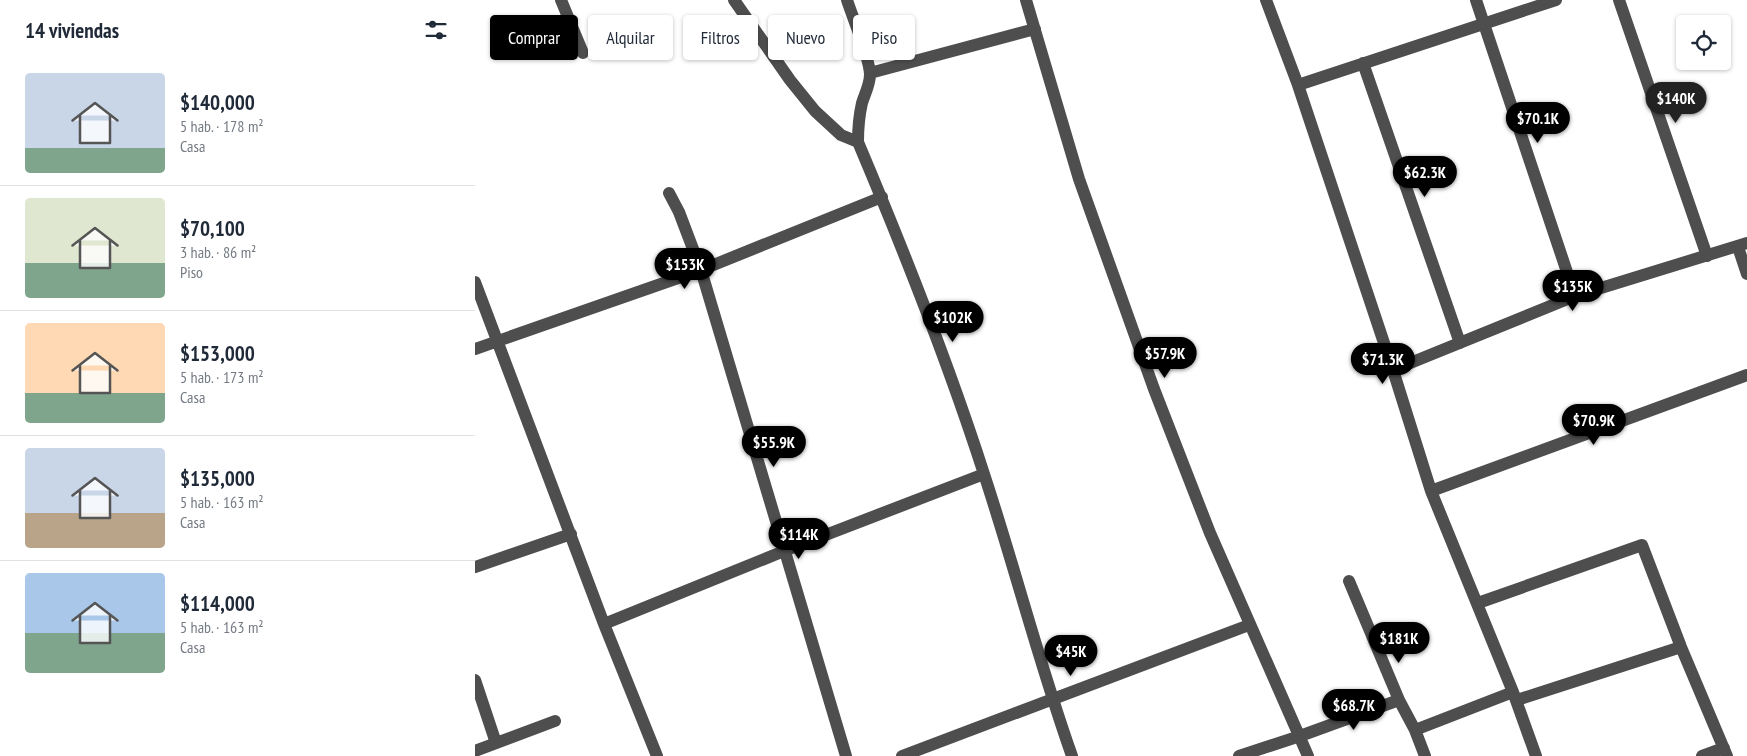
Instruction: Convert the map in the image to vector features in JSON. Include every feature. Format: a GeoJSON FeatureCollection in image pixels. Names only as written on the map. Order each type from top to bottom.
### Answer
{"type":"FeatureCollection","features":[{"type":"Feature","properties":{"kind":"street"},"geometry":{"type":"LineString","coordinates":[[561,0],[583,52]]}},
{"type":"Feature","properties":{"kind":"street"},"geometry":{"type":"LineString","coordinates":[[735,0],[790,80],[815,111],[841,135],[858,142]]}},
{"type":"Feature","properties":{"kind":"street"},"geometry":{"type":"LineString","coordinates":[[847,0],[870,73],[869,86],[862,102],[858,125],[858,142],[882,197],[932,327],[984,474],[1052,699],[1072,756]]}},
{"type":"Feature","properties":{"kind":"street"},"geometry":{"type":"LineString","coordinates":[[1026,0],[1079,180],[1118,290],[1210,534],[1308,756]]}},
{"type":"Feature","properties":{"kind":"street"},"geometry":{"type":"LineString","coordinates":[[1266,0],[1298,85],[1393,370],[1431,491],[1515,696],[1536,756]]}},
{"type":"Feature","properties":{"kind":"street"},"geometry":{"type":"LineString","coordinates":[[1476,0],[1575,296]]}},
{"type":"Feature","properties":{"kind":"street"},"geometry":{"type":"LineString","coordinates":[[1298,85],[1556,0]]}},
{"type":"Feature","properties":{"kind":"street"},"geometry":{"type":"LineString","coordinates":[[1619,0],[1707,256]]}},
{"type":"Feature","properties":{"kind":"street"},"geometry":{"type":"LineString","coordinates":[[870,73],[1035,29]]}},
{"type":"Feature","properties":{"kind":"street"},"geometry":{"type":"LineString","coordinates":[[1363,63],[1460,343]]}},
{"type":"Feature","properties":{"kind":"street"},"geometry":{"type":"LineString","coordinates":[[669,193],[679,212],[701,270],[846,756]]}},
{"type":"Feature","properties":{"kind":"street"},"geometry":{"type":"LineString","coordinates":[[475,349],[496,340],[701,270],[882,197]]}},
{"type":"Feature","properties":{"kind":"street"},"geometry":{"type":"LineString","coordinates":[[1393,370],[1575,296],[1742,245],[1747,274]]}},
{"type":"Feature","properties":{"kind":"street"},"geometry":{"type":"LineString","coordinates":[[475,282],[604,624],[657,756]]}},
{"type":"Feature","properties":{"kind":"street"},"geometry":{"type":"LineString","coordinates":[[1431,491],[1747,375]]}},
{"type":"Feature","properties":{"kind":"street"},"geometry":{"type":"LineString","coordinates":[[604,624],[784,551],[984,474]]}},
{"type":"Feature","properties":{"kind":"street"},"geometry":{"type":"LineString","coordinates":[[475,567],[571,534]]}},
{"type":"Feature","properties":{"kind":"street"},"geometry":{"type":"LineString","coordinates":[[1478,603],[1642,545],[1681,647],[1725,752],[1702,756]]}},
{"type":"Feature","properties":{"kind":"street"},"geometry":{"type":"LineString","coordinates":[[1349,581],[1399,700],[1415,730],[1425,756]]}},
{"type":"Feature","properties":{"kind":"street"},"geometry":{"type":"LineString","coordinates":[[902,756],[1249,625]]}},
{"type":"Feature","properties":{"kind":"street"},"geometry":{"type":"LineString","coordinates":[[1415,730],[1515,696],[1681,647]]}},
{"type":"Feature","properties":{"kind":"street"},"geometry":{"type":"LineString","coordinates":[[475,680],[496,743]]}},
{"type":"Feature","properties":{"kind":"street"},"geometry":{"type":"LineString","coordinates":[[1239,756],[1399,700]]}},
{"type":"Feature","properties":{"kind":"street"},"geometry":{"type":"LineString","coordinates":[[475,751],[555,721]]}}]}
